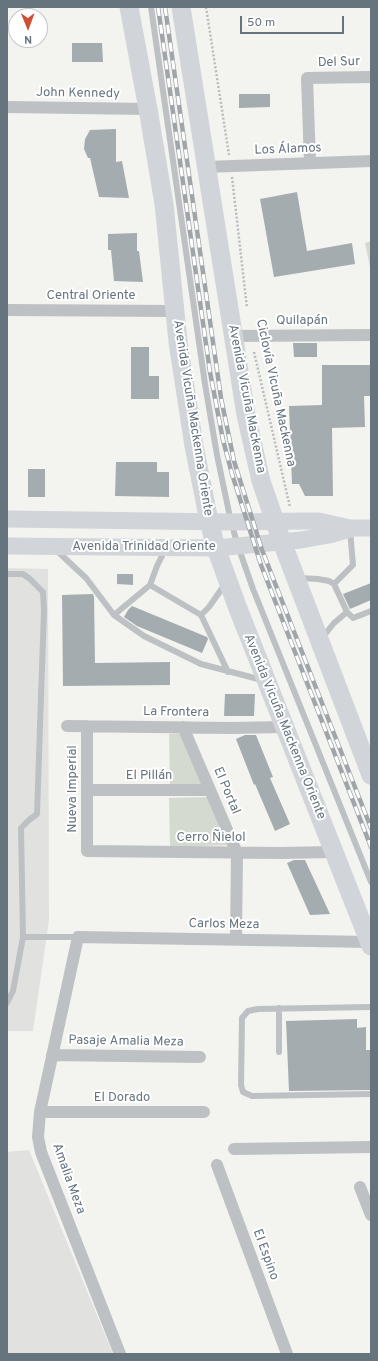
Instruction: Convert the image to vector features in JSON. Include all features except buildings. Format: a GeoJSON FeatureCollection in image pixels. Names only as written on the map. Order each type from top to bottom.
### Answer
{"type":"FeatureCollection","features":[{"type":"Feature","properties":{"kind":"main road","name":"Avenida Vicuña Mackenna Oriente"},"geometry":{"type":"LineString","coordinates":[[130,7],[164,204],[175,311],[188,411],[209,521],[227,581],[370,944]]}},
{"type":"Feature","properties":{"kind":"main road","name":"Avenida Vicuña Mackenna"},"geometry":{"type":"LineString","coordinates":[[181,7],[206,167],[242,336],[253,446],[261,481],[295,578],[371,775]]}},
{"type":"Feature","properties":{"kind":"main road","name":"Avenida Trinidad Oriente"},"geometry":{"type":"LineString","coordinates":[[7,519],[231,522],[319,521],[350,528]]}},
{"type":"Feature","properties":{"kind":"main road","name":"Avenida Trinidad Oriente"},"geometry":{"type":"LineString","coordinates":[[7,546],[216,548],[312,538],[350,528]]}},
{"type":"Feature","properties":{"kind":"main road"},"geometry":{"type":"LineString","coordinates":[[350,528],[371,528]]}},
{"type":"Feature","properties":{"kind":"street","name":"Del Sur"},"geometry":{"type":"LineString","coordinates":[[310,163],[307,78],[371,77]]}},
{"type":"Feature","properties":{"kind":"street","name":"John Kennedy"},"geometry":{"type":"LineString","coordinates":[[7,107],[148,109]]}},
{"type":"Feature","properties":{"kind":"street","name":"Los Álamos"},"geometry":{"type":"LineString","coordinates":[[206,167],[371,161]]}},
{"type":"Feature","properties":{"kind":"street","name":"Central Oriente"},"geometry":{"type":"LineString","coordinates":[[7,310],[175,311]]}},
{"type":"Feature","properties":{"kind":"street","name":"Quilapán"},"geometry":{"type":"LineString","coordinates":[[242,336],[371,335]]}},
{"type":"Feature","properties":{"kind":"street","name":"La Frontera"},"geometry":{"type":"LineString","coordinates":[[67,726],[284,728]]}},
{"type":"Feature","properties":{"kind":"street","name":"Nueva Imperial"},"geometry":{"type":"LineString","coordinates":[[87,726],[88,851]]}},
{"type":"Feature","properties":{"kind":"street","name":"El Portal"},"geometry":{"type":"LineString","coordinates":[[183,727],[237,852],[236,939]]}},
{"type":"Feature","properties":{"kind":"street","name":"El Pillán"},"geometry":{"type":"LineString","coordinates":[[87,790],[210,790]]}},
{"type":"Feature","properties":{"kind":"street","name":"Cerro Ñielol"},"geometry":{"type":"LineString","coordinates":[[88,851],[334,852]]}},
{"type":"Feature","properties":{"kind":"street","name":"Carlos Meza"},"geometry":{"type":"LineString","coordinates":[[78,937],[236,939],[370,944]]}},
{"type":"Feature","properties":{"kind":"street","name":"Amalia Meza"},"geometry":{"type":"LineString","coordinates":[[78,937],[40,1112],[38,1137],[41,1152],[120,1354]]}},
{"type":"Feature","properties":{"kind":"street","name":"Pasaje Amalia Meza"},"geometry":{"type":"LineString","coordinates":[[52,1055],[200,1056]]}},
{"type":"Feature","properties":{"kind":"street","name":"El Dorado"},"geometry":{"type":"LineString","coordinates":[[40,1112],[204,1112]]}},
{"type":"Feature","properties":{"kind":"street"},"geometry":{"type":"LineString","coordinates":[[234,1149],[371,1147]]}},
{"type":"Feature","properties":{"kind":"street","name":"El Espino"},"geometry":{"type":"LineString","coordinates":[[217,1165],[287,1354]]}},
{"type":"Feature","properties":{"kind":"street"},"geometry":{"type":"LineString","coordinates":[[360,1187],[371,1215]]}},
{"type":"Feature","properties":{"kind":"lane"},"geometry":{"type":"LineString","coordinates":[[151,7],[204,384],[231,522],[256,596],[371,882]]}},
{"type":"Feature","properties":{"kind":"lane"},"geometry":{"type":"LineString","coordinates":[[334,584],[353,565],[350,528]]}},
{"type":"Feature","properties":{"kind":"lane"},"geometry":{"type":"LineString","coordinates":[[52,547],[86,578],[114,615],[144,636],[201,664],[266,681]]}},
{"type":"Feature","properties":{"kind":"lane"},"geometry":{"type":"LineString","coordinates":[[114,615],[150,585],[166,548]]}},
{"type":"Feature","properties":{"kind":"lane"},"geometry":{"type":"LineString","coordinates":[[7,574],[23,574],[30,579],[42,592],[44,610],[37,814],[21,828],[23,937],[13,991],[7,1003]]}},
{"type":"Feature","properties":{"kind":"lane"},"geometry":{"type":"LineString","coordinates":[[295,578],[318,578],[334,584],[347,612],[352,618],[371,610]]}},
{"type":"Feature","properties":{"kind":"lane"},"geometry":{"type":"LineString","coordinates":[[201,615],[209,607],[227,581]]}},
{"type":"Feature","properties":{"kind":"lane"},"geometry":{"type":"LineString","coordinates":[[150,585],[201,615],[228,672]]}},
{"type":"Feature","properties":{"kind":"lane"},"geometry":{"type":"LineString","coordinates":[[320,641],[334,623],[347,612]]}},
{"type":"Feature","properties":{"kind":"lane"},"geometry":{"type":"LineString","coordinates":[[23,937],[78,937]]}},
{"type":"Feature","properties":{"kind":"lane"},"geometry":{"type":"LineString","coordinates":[[371,1007],[279,1008],[248,1011],[242,1018],[241,1086],[243,1092],[252,1096],[371,1094]]}},
{"type":"Feature","properties":{"kind":"lane"},"geometry":{"type":"LineString","coordinates":[[279,1008],[279,1052]]}},
{"type":"Feature","properties":{"kind":"path","name":"Ciclovía Vicuña Mackenna"},"geometry":{"type":"LineString","coordinates":[[206,7],[231,166],[242,336],[295,521]]}},
{"type":"Feature","properties":{"kind":"shaded area"},"geometry":{"type":"Polygon","coordinates":[[[371,241],[371,267],[370,267],[365,243],[371,241]]]}},
{"type":"Feature","properties":{"kind":"shaded area"},"geometry":{"type":"Polygon","coordinates":[[[7,568],[48,569],[49,920],[33,1031],[7,1031],[7,568]]]}},
{"type":"Feature","properties":{"kind":"shaded area"},"geometry":{"type":"Polygon","coordinates":[[[187,733],[208,784],[170,784],[169,734],[187,733]]]}},
{"type":"Feature","properties":{"kind":"shaded area"},"geometry":{"type":"Polygon","coordinates":[[[212,797],[232,845],[170,847],[169,798],[212,797]]]}},
{"type":"Feature","properties":{"kind":"shaded area"},"geometry":{"type":"Polygon","coordinates":[[[29,1150],[113,1354],[7,1354],[7,1152],[29,1150]]]}},
{"type":"Feature","properties":{"kind":"railway"},"geometry":{"type":"LineString","coordinates":[[158,7],[210,372],[223,440],[232,474],[261,565],[371,847]]}},
{"type":"Feature","properties":{"kind":"railway"},"geometry":{"type":"LineString","coordinates":[[165,7],[221,398],[234,461],[262,550],[371,828]]}}]}
